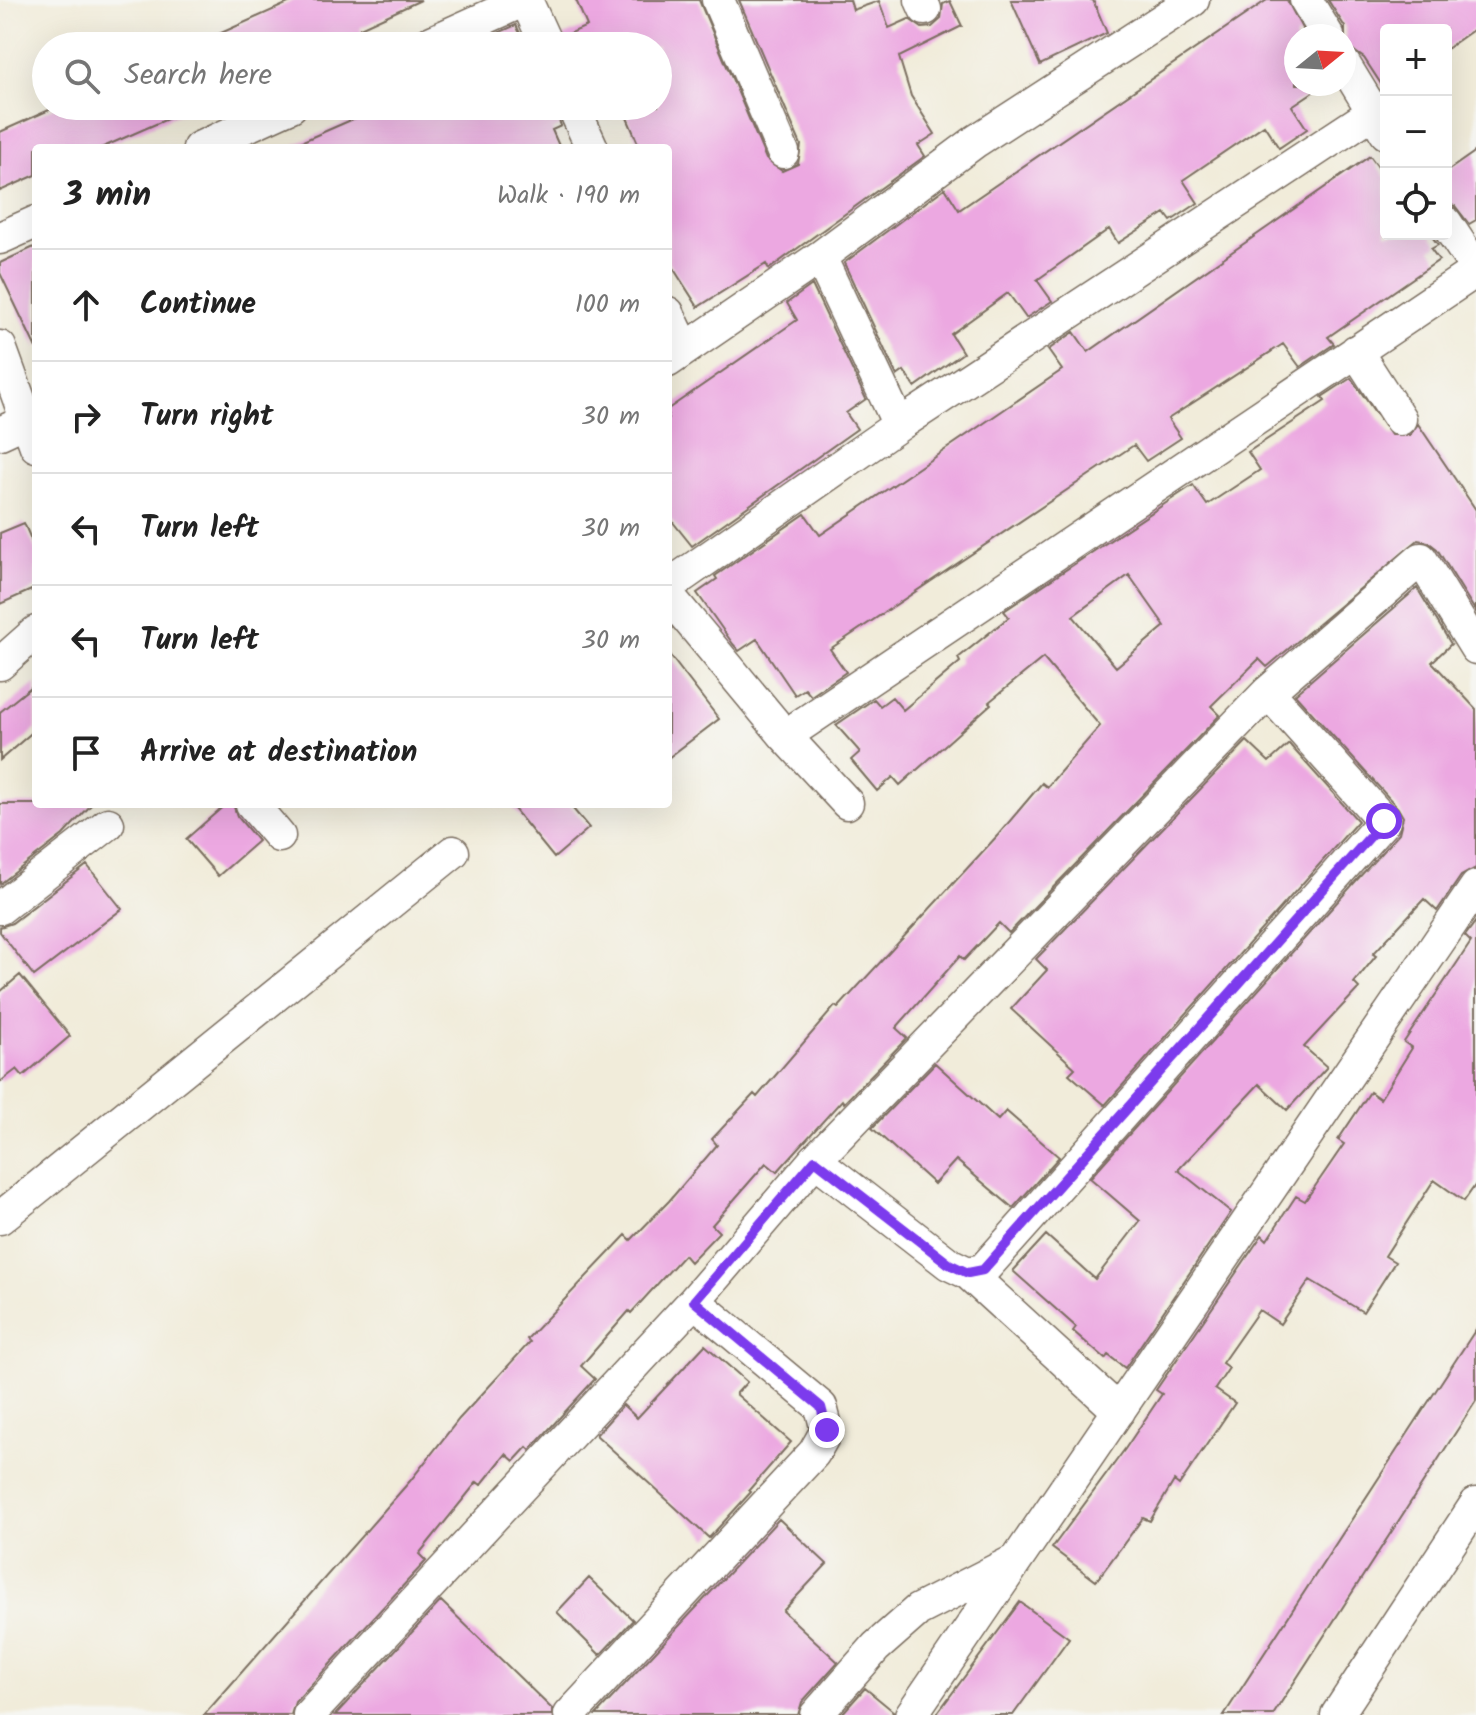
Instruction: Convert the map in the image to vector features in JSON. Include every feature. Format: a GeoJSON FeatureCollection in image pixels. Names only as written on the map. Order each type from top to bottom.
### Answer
{"type":"FeatureCollection","features":[{"type":"Feature","properties":{"kind":"street"},"geometry":{"type":"LineString","coordinates":[[454,32],[526,0],[541,32]]}},
{"type":"Feature","properties":{"kind":"street"},"geometry":{"type":"LineString","coordinates":[[718,0],[783,152]]}},
{"type":"Feature","properties":{"kind":"street"},"geometry":{"type":"LineString","coordinates":[[672,334],[676,355],[820,257],[976,141],[1193,0]]}},
{"type":"Feature","properties":{"kind":"street"},"geometry":{"type":"LineString","coordinates":[[1306,0],[1321,24]]}},
{"type":"Feature","properties":{"kind":"street"},"geometry":{"type":"LineString","coordinates":[[672,583],[899,425],[1379,123],[1356,84]]}},
{"type":"Feature","properties":{"kind":"street"},"geometry":{"type":"LineString","coordinates":[[208,144],[260,120]]}},
{"type":"Feature","properties":{"kind":"street"},"geometry":{"type":"LineString","coordinates":[[579,120],[590,144]]}},
{"type":"Feature","properties":{"kind":"street"},"geometry":{"type":"LineString","coordinates":[[0,238],[32,224]]}},
{"type":"Feature","properties":{"kind":"street"},"geometry":{"type":"LineString","coordinates":[[785,736],[1476,270],[1452,232]]}},
{"type":"Feature","properties":{"kind":"street"},"geometry":{"type":"LineString","coordinates":[[820,257],[899,425]]}},
{"type":"Feature","properties":{"kind":"street"},"geometry":{"type":"LineString","coordinates":[[0,347],[21,433]]}},
{"type":"Feature","properties":{"kind":"street"},"geometry":{"type":"LineString","coordinates":[[1356,351],[1400,419]]}},
{"type":"Feature","properties":{"kind":"street"},"geometry":{"type":"LineString","coordinates":[[309,1715],[694,1301],[815,1160],[1268,692],[1421,559],[1476,648]]}},
{"type":"Feature","properties":{"kind":"street"},"geometry":{"type":"LineString","coordinates":[[672,600],[785,736],[847,803]]}},
{"type":"Feature","properties":{"kind":"street"},"geometry":{"type":"LineString","coordinates":[[0,664],[32,636]]}},
{"type":"Feature","properties":{"kind":"street"},"geometry":{"type":"LineString","coordinates":[[968,1273],[983,1270],[1384,821],[1268,692]]}},
{"type":"Feature","properties":{"kind":"street"},"geometry":{"type":"LineString","coordinates":[[255,808],[279,836]]}},
{"type":"Feature","properties":{"kind":"street"},"geometry":{"type":"LineString","coordinates":[[0,908],[108,824]]}},
{"type":"Feature","properties":{"kind":"street"},"geometry":{"type":"LineString","coordinates":[[0,1218],[453,852]]}},
{"type":"Feature","properties":{"kind":"street"},"geometry":{"type":"LineString","coordinates":[[911,1715],[1476,887]]}},
{"type":"Feature","properties":{"kind":"street"},"geometry":{"type":"LineString","coordinates":[[815,1160],[949,1264],[968,1273],[1119,1411]]}},
{"type":"Feature","properties":{"kind":"street"},"geometry":{"type":"LineString","coordinates":[[570,1715],[814,1453],[827,1430],[821,1407],[694,1301]]}},
{"type":"Feature","properties":{"kind":"street"},"geometry":{"type":"LineString","coordinates":[[1337,1715],[1476,1504]]}},
{"type":"Feature","properties":{"kind":"street"},"geometry":{"type":"LineString","coordinates":[[816,1715],[876,1647],[918,1610],[1019,1558]]}},
{"type":"Feature","properties":{"kind":"building"},"geometry":{"type":"Polygon","coordinates":[[[295,0],[421,0],[360,28],[362,32],[223,32],[295,0]]]}},
{"type":"Feature","properties":{"kind":"building"},"geometry":{"type":"Polygon","coordinates":[[[576,0],[699,0],[766,159],[782,171],[798,164],[801,145],[739,0],[850,0],[853,10],[879,1],[889,28],[909,19],[922,28],[932,27],[941,19],[943,4],[950,1],[962,26],[899,57],[911,96],[935,134],[918,145],[925,156],[769,269],[766,264],[698,307],[672,266],[672,144],[638,144],[628,120],[672,120],[672,32],[573,32],[587,26],[576,0]]]}},
{"type":"Feature","properties":{"kind":"building"},"geometry":{"type":"Polygon","coordinates":[[[1011,0],[1093,0],[1107,33],[1040,65],[1011,0]]]}},
{"type":"Feature","properties":{"kind":"building"},"geometry":{"type":"Polygon","coordinates":[[[1267,0],[1287,0],[1300,24],[1284,24],[1284,96],[1307,96],[1292,106],[1307,129],[1279,148],[1264,125],[1183,180],[1198,203],[1171,221],[1165,213],[1118,243],[1109,229],[1037,280],[1052,301],[1026,318],[1008,293],[951,334],[963,353],[915,387],[904,371],[897,376],[844,263],[945,188],[959,210],[1267,0]]]}},
{"type":"Feature","properties":{"kind":"building"},"geometry":{"type":"Polygon","coordinates":[[[1328,0],[1476,0],[1476,28],[1452,45],[1452,24],[1380,24],[1380,82],[1364,58],[1356,53],[1356,24],[1343,24],[1328,0]]]}},
{"type":"Feature","properties":{"kind":"building"},"geometry":{"type":"Polygon","coordinates":[[[516,25],[519,32],[500,32],[516,25]]]}},
{"type":"Feature","properties":{"kind":"building"},"geometry":{"type":"Polygon","coordinates":[[[32,118],[165,120],[110,144],[32,144],[32,177],[0,191],[0,132],[32,118]]]}},
{"type":"Feature","properties":{"kind":"building"},"geometry":{"type":"Polygon","coordinates":[[[351,120],[559,120],[561,126],[552,130],[558,144],[296,144],[351,120]]]}},
{"type":"Feature","properties":{"kind":"building"},"geometry":{"type":"Polygon","coordinates":[[[1476,151],[1476,220],[1469,224],[1452,205],[1452,168],[1476,151]]]}},
{"type":"Feature","properties":{"kind":"building"},"geometry":{"type":"Polygon","coordinates":[[[1370,156],[1380,170],[1380,240],[1434,240],[1438,245],[1431,249],[1439,260],[1328,337],[1334,344],[1300,367],[1283,344],[1168,419],[1181,438],[1146,461],[1134,445],[830,649],[846,672],[811,696],[805,689],[795,695],[757,639],[739,651],[733,644],[697,593],[717,579],[715,576],[805,514],[820,535],[1062,370],[1048,350],[1074,332],[1088,352],[1370,156]]]}},
{"type":"Feature","properties":{"kind":"building"},"geometry":{"type":"Polygon","coordinates":[[[32,248],[32,340],[0,273],[0,263],[32,248]]]}},
{"type":"Feature","properties":{"kind":"building"},"geometry":{"type":"Polygon","coordinates":[[[812,285],[866,399],[846,413],[857,429],[692,546],[672,521],[672,406],[797,320],[787,303],[812,285]]]}},
{"type":"Feature","properties":{"kind":"building"},"geometry":{"type":"Polygon","coordinates":[[[1351,378],[1391,435],[1410,435],[1418,424],[1476,510],[1476,612],[1437,549],[1428,542],[1418,540],[1267,667],[1259,659],[1211,706],[1220,715],[1009,933],[999,923],[964,960],[960,956],[896,1028],[907,1038],[844,1103],[842,1100],[777,1172],[766,1163],[712,1225],[719,1232],[690,1262],[684,1255],[631,1313],[629,1311],[581,1366],[595,1379],[530,1450],[527,1447],[514,1461],[506,1454],[481,1485],[477,1482],[419,1554],[426,1561],[295,1702],[291,1715],[204,1715],[410,1481],[459,1419],[530,1342],[527,1339],[626,1235],[631,1240],[669,1201],[717,1145],[712,1139],[754,1094],[757,1097],[835,1006],[838,1008],[1042,783],[1047,787],[1100,726],[1043,658],[989,702],[991,704],[900,785],[893,777],[877,791],[851,760],[860,752],[836,725],[874,699],[880,706],[892,697],[903,710],[960,662],[958,658],[1009,617],[1004,611],[1193,485],[1207,505],[1260,470],[1248,452],[1325,401],[1322,397],[1351,378]],[[1129,575],[1073,616],[1116,667],[1165,626],[1129,575]]]}},
{"type":"Feature","properties":{"kind":"building"},"geometry":{"type":"Polygon","coordinates":[[[24,523],[32,542],[32,590],[0,604],[0,533],[24,523]]]}},
{"type":"Feature","properties":{"kind":"building"},"geometry":{"type":"Polygon","coordinates":[[[1417,588],[1451,644],[1432,662],[1476,709],[1476,868],[1461,876],[1437,911],[1424,899],[1373,954],[1376,956],[1354,983],[1359,988],[1304,1047],[1327,1067],[1287,1110],[1259,1084],[1178,1170],[1231,1212],[1125,1368],[1108,1355],[1105,1359],[1073,1331],[1076,1327],[1013,1271],[1046,1235],[1095,1279],[1140,1221],[1090,1178],[1399,833],[1403,817],[1398,808],[1295,694],[1417,588]]]}},
{"type":"Feature","properties":{"kind":"building"},"geometry":{"type":"Polygon","coordinates":[[[672,658],[719,719],[672,755],[672,658]]]}},
{"type":"Feature","properties":{"kind":"building"},"geometry":{"type":"Polygon","coordinates":[[[32,686],[32,732],[0,760],[0,712],[32,686]]]}},
{"type":"Feature","properties":{"kind":"building"},"geometry":{"type":"Polygon","coordinates":[[[1247,741],[1269,762],[1289,744],[1358,821],[1105,1105],[1069,1074],[1075,1068],[1011,1009],[1047,970],[1036,959],[1247,741]]]}},
{"type":"Feature","properties":{"kind":"building"},"geometry":{"type":"Polygon","coordinates":[[[0,804],[32,804],[32,808],[88,808],[63,835],[0,884],[0,804]]]}},
{"type":"Feature","properties":{"kind":"building"},"geometry":{"type":"Polygon","coordinates":[[[221,808],[234,808],[237,816],[258,841],[218,876],[186,839],[221,808]]]}},
{"type":"Feature","properties":{"kind":"building"},"geometry":{"type":"Polygon","coordinates":[[[513,808],[572,808],[589,828],[554,858],[513,808]]]}},
{"type":"Feature","properties":{"kind":"building"},"geometry":{"type":"Polygon","coordinates":[[[87,865],[122,909],[34,976],[0,932],[0,927],[12,923],[87,865]]]}},
{"type":"Feature","properties":{"kind":"building"},"geometry":{"type":"Polygon","coordinates":[[[1476,921],[1476,1184],[1464,1201],[1434,1180],[1385,1256],[1395,1262],[1363,1312],[1310,1280],[1280,1324],[1259,1310],[1222,1363],[1229,1368],[1215,1389],[1235,1403],[1179,1485],[1174,1481],[1150,1521],[1143,1518],[1096,1581],[1052,1548],[1162,1394],[1156,1390],[1262,1235],[1267,1240],[1296,1196],[1305,1201],[1344,1144],[1338,1140],[1370,1092],[1380,1099],[1412,1048],[1404,1042],[1471,942],[1465,936],[1476,921]]]}},
{"type":"Feature","properties":{"kind":"building"},"geometry":{"type":"Polygon","coordinates":[[[20,975],[70,1036],[23,1076],[17,1069],[0,1082],[0,992],[20,975]]]}},
{"type":"Feature","properties":{"kind":"building"},"geometry":{"type":"Polygon","coordinates":[[[935,1063],[998,1120],[1006,1111],[1059,1157],[1013,1208],[956,1160],[934,1184],[872,1128],[935,1063]]]}},
{"type":"Feature","properties":{"kind":"building"},"geometry":{"type":"Polygon","coordinates":[[[1476,1329],[1476,1401],[1273,1715],[1224,1715],[1476,1329]]]}},
{"type":"Feature","properties":{"kind":"building"},"geometry":{"type":"Polygon","coordinates":[[[705,1345],[747,1382],[736,1394],[791,1442],[709,1538],[596,1435],[623,1405],[637,1418],[705,1345]]]}},
{"type":"Feature","properties":{"kind":"building"},"geometry":{"type":"Polygon","coordinates":[[[779,1519],[827,1564],[783,1611],[838,1662],[802,1702],[798,1715],[596,1715],[779,1519]]]}},
{"type":"Feature","properties":{"kind":"building"},"geometry":{"type":"Polygon","coordinates":[[[589,1578],[633,1620],[600,1655],[557,1612],[589,1578]]]}},
{"type":"Feature","properties":{"kind":"building"},"geometry":{"type":"Polygon","coordinates":[[[441,1601],[552,1709],[552,1715],[335,1715],[441,1601]]]}},
{"type":"Feature","properties":{"kind":"building"},"geometry":{"type":"Polygon","coordinates":[[[1020,1602],[1069,1638],[1013,1715],[936,1715],[1020,1602]]]}},
{"type":"Feature","properties":{"kind":"building"},"geometry":{"type":"Polygon","coordinates":[[[865,1688],[893,1711],[892,1715],[841,1715],[865,1688]]]}},
{"type":"Feature","properties":{"kind":"route"},"geometry":{"type":"LineString","coordinates":[[827,1430],[821,1407],[694,1301],[815,1160],[949,1264],[968,1273],[983,1270],[1384,821]]}}]}
